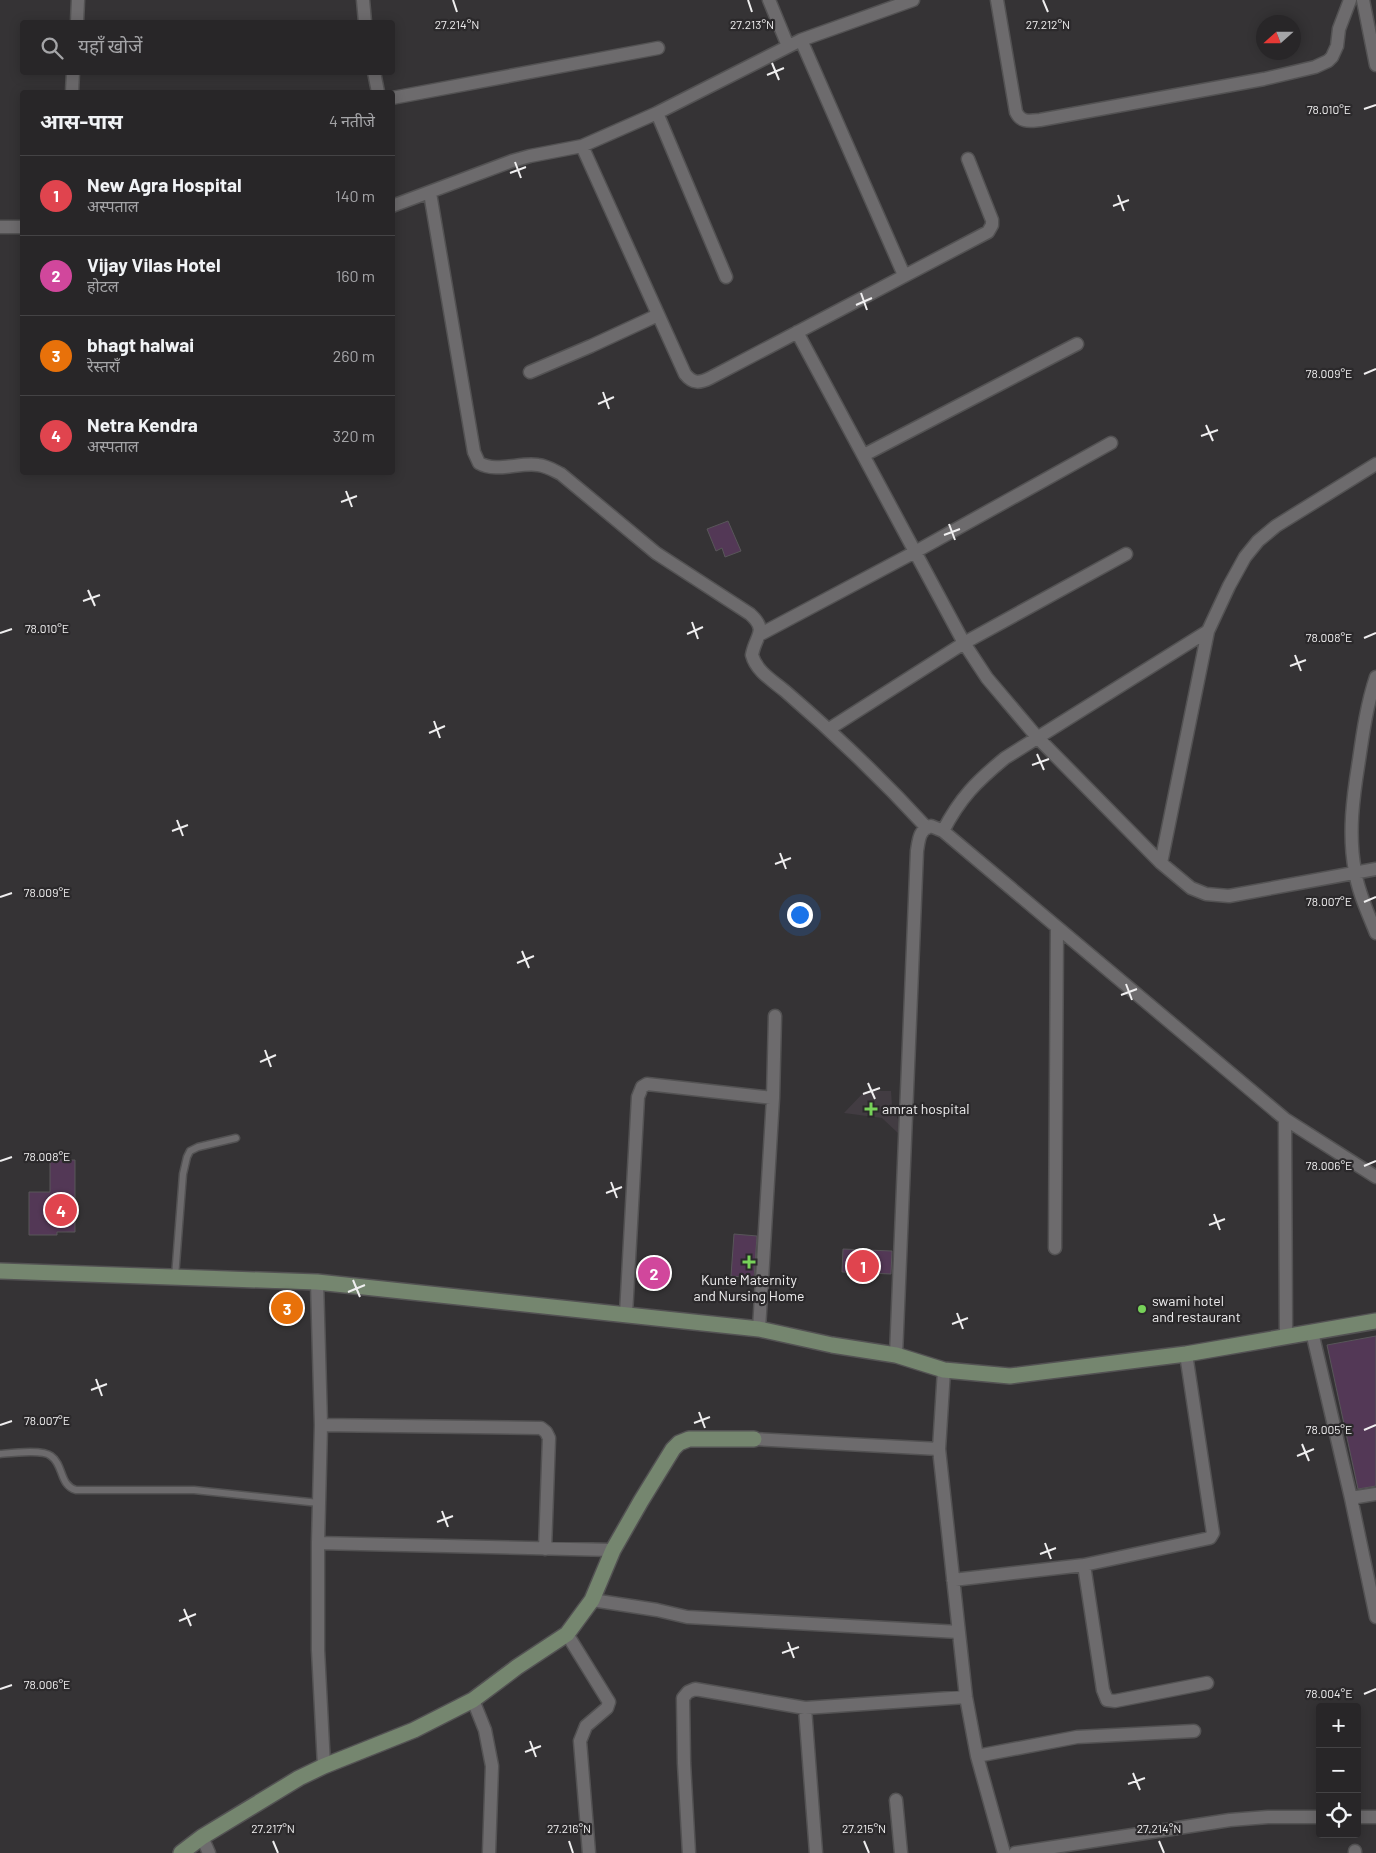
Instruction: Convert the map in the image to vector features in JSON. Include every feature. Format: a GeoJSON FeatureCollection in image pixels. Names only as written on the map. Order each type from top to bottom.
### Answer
{"type":"FeatureCollection","features":[{"type":"Feature","properties":{"kind":"street"},"geometry":{"type":"LineString","coordinates":[[77,20],[78,0]]}},
{"type":"Feature","properties":{"kind":"street"},"geometry":{"type":"LineString","coordinates":[[363,0],[365,20]]}},
{"type":"Feature","properties":{"kind":"street"},"geometry":{"type":"LineString","coordinates":[[769,0],[788,46]]}},
{"type":"Feature","properties":{"kind":"street"},"geometry":{"type":"LineString","coordinates":[[395,205],[512,161],[582,146],[657,113],[801,40],[913,0]]}},
{"type":"Feature","properties":{"kind":"street"},"geometry":{"type":"LineString","coordinates":[[997,0],[1016,112],[1021,119],[1031,121],[1315,67],[1332,57],[1344,12],[1350,0]]}},
{"type":"Feature","properties":{"kind":"street"},"geometry":{"type":"LineString","coordinates":[[1363,0],[1376,65]]}},
{"type":"Feature","properties":{"kind":"street"},"geometry":{"type":"LineString","coordinates":[[801,40],[904,275]]}},
{"type":"Feature","properties":{"kind":"street"},"geometry":{"type":"LineString","coordinates":[[395,97],[658,48]]}},
{"type":"Feature","properties":{"kind":"street"},"geometry":{"type":"LineString","coordinates":[[72,90],[73,75]]}},
{"type":"Feature","properties":{"kind":"street"},"geometry":{"type":"LineString","coordinates":[[375,75],[378,90]]}},
{"type":"Feature","properties":{"kind":"street"},"geometry":{"type":"LineString","coordinates":[[657,113],[726,277]]}},
{"type":"Feature","properties":{"kind":"street"},"geometry":{"type":"LineString","coordinates":[[582,146],[685,374],[695,382],[710,378],[904,275],[984,236],[992,228],[992,220],[968,159]]}},
{"type":"Feature","properties":{"kind":"street"},"geometry":{"type":"LineString","coordinates":[[430,193],[474,452],[479,463],[491,467],[539,465],[548,467],[560,474],[656,553],[750,614],[759,623],[760,635],[752,655],[759,669],[829,728],[883,780],[926,828]]}},
{"type":"Feature","properties":{"kind":"street"},"geometry":{"type":"LineString","coordinates":[[0,227],[20,227]]}},
{"type":"Feature","properties":{"kind":"street"},"geometry":{"type":"LineString","coordinates":[[530,372],[658,315]]}},
{"type":"Feature","properties":{"kind":"street"},"geometry":{"type":"LineString","coordinates":[[797,332],[964,643],[987,678],[1037,737],[1161,863],[1191,888],[1206,894],[1229,896],[1376,869]]}},
{"type":"Feature","properties":{"kind":"street"},"geometry":{"type":"LineString","coordinates":[[864,455],[1077,344]]}},
{"type":"Feature","properties":{"kind":"street"},"geometry":{"type":"LineString","coordinates":[[760,635],[915,552],[1111,443]]}},
{"type":"Feature","properties":{"kind":"street"},"geometry":{"type":"LineString","coordinates":[[1161,863],[1208,631],[1229,586],[1245,557],[1258,541],[1276,526],[1376,464]]}},
{"type":"Feature","properties":{"kind":"street"},"geometry":{"type":"LineString","coordinates":[[829,728],[964,643],[1126,554]]}},
{"type":"Feature","properties":{"kind":"street"},"geometry":{"type":"LineString","coordinates":[[942,832],[962,798],[981,778],[1005,758],[1208,631]]}},
{"type":"Feature","properties":{"kind":"street"},"geometry":{"type":"LineString","coordinates":[[1376,677],[1364,724],[1351,820],[1355,872],[1366,909],[1376,933]]}},
{"type":"Feature","properties":{"kind":"street"},"geometry":{"type":"LineString","coordinates":[[896,1355],[917,851],[920,835],[926,828],[931,826],[942,832],[1058,927],[1285,1119],[1376,1177]]}},
{"type":"Feature","properties":{"kind":"street"},"geometry":{"type":"LineString","coordinates":[[1055,1248],[1058,927]]}},
{"type":"Feature","properties":{"kind":"street"},"geometry":{"type":"LineString","coordinates":[[758,1329],[773,1098],[775,1016]]}},
{"type":"Feature","properties":{"kind":"street"},"geometry":{"type":"LineString","coordinates":[[626,1314],[638,1097],[642,1087],[647,1084],[773,1098]]}},
{"type":"Feature","properties":{"kind":"street"},"geometry":{"type":"LineString","coordinates":[[1285,1119],[1286,1337]]}},
{"type":"Feature","properties":{"kind":"street"},"geometry":{"type":"LineString","coordinates":[[0,1271],[317,1282],[626,1314],[758,1329],[832,1345],[896,1355],[944,1370],[1010,1376],[1186,1354],[1376,1321]]}},
{"type":"Feature","properties":{"kind":"street"},"geometry":{"type":"LineString","coordinates":[[317,1282],[321,1425],[318,1503],[318,1650],[324,1766]]}},
{"type":"Feature","properties":{"kind":"street"},"geometry":{"type":"LineString","coordinates":[[1312,1332],[1351,1498],[1376,1617]]}},
{"type":"Feature","properties":{"kind":"street"},"geometry":{"type":"LineString","coordinates":[[953,1580],[1084,1565],[1204,1541],[1212,1536],[1186,1354]]}},
{"type":"Feature","properties":{"kind":"street"},"geometry":{"type":"LineString","coordinates":[[944,1370],[939,1449],[966,1697],[977,1756],[1004,1853]]}},
{"type":"Feature","properties":{"kind":"street"},"geometry":{"type":"LineString","coordinates":[[321,1425],[541,1428],[549,1438],[545,1548]]}},
{"type":"Feature","properties":{"kind":"street"},"geometry":{"type":"LineString","coordinates":[[181,1853],[202,1837],[290,1783],[324,1766],[414,1730],[473,1700],[517,1667],[567,1634],[592,1600],[613,1550],[666,1460],[679,1443],[689,1439],[754,1440],[939,1449]]}},
{"type":"Feature","properties":{"kind":"street"},"geometry":{"type":"LineString","coordinates":[[1351,1498],[1376,1494]]}},
{"type":"Feature","properties":{"kind":"street"},"geometry":{"type":"LineString","coordinates":[[318,1543],[613,1550]]}},
{"type":"Feature","properties":{"kind":"street"},"geometry":{"type":"LineString","coordinates":[[1084,1565],[1103,1690],[1108,1700],[1116,1701],[1208,1683]]}},
{"type":"Feature","properties":{"kind":"street"},"geometry":{"type":"LineString","coordinates":[[592,1600],[657,1610],[687,1617],[959,1632]]}},
{"type":"Feature","properties":{"kind":"street"},"geometry":{"type":"LineString","coordinates":[[567,1634],[609,1702],[608,1708],[586,1726],[580,1741],[589,1853]]}},
{"type":"Feature","properties":{"kind":"street"},"geometry":{"type":"LineString","coordinates":[[689,1853],[684,1763],[683,1698],[695,1689],[805,1708],[966,1697]]}},
{"type":"Feature","properties":{"kind":"street"},"geometry":{"type":"LineString","coordinates":[[473,1700],[484,1730],[492,1766],[489,1853]]}},
{"type":"Feature","properties":{"kind":"street"},"geometry":{"type":"LineString","coordinates":[[805,1708],[816,1853]]}},
{"type":"Feature","properties":{"kind":"street"},"geometry":{"type":"LineString","coordinates":[[977,1756],[1077,1737],[1194,1731]]}},
{"type":"Feature","properties":{"kind":"street"},"geometry":{"type":"LineString","coordinates":[[896,1800],[901,1853]]}},
{"type":"Feature","properties":{"kind":"street"},"geometry":{"type":"LineString","coordinates":[[1015,1853],[1220,1821],[1268,1817],[1316,1817]]}},
{"type":"Feature","properties":{"kind":"street"},"geometry":{"type":"LineString","coordinates":[[1361,1817],[1376,1817]]}},
{"type":"Feature","properties":{"kind":"street"},"geometry":{"type":"LineString","coordinates":[[202,1837],[209,1853]]}},
{"type":"Feature","properties":{"kind":"lane"},"geometry":{"type":"LineString","coordinates":[[175,1277],[183,1174],[187,1157],[190,1151],[198,1147],[236,1138]]}},
{"type":"Feature","properties":{"kind":"lane"},"geometry":{"type":"LineString","coordinates":[[0,1454],[48,1454],[54,1458],[66,1484],[76,1490],[194,1490],[318,1503]]}},
{"type":"Feature","properties":{"kind":"shaded area","name":"amrat hospital"},"geometry":{"type":"Polygon","coordinates":[[[865,1091],[891,1091],[892,1106],[899,1122],[899,1134],[882,1118],[844,1113],[865,1091]]]}},
{"type":"Feature","properties":{"kind":"building"},"geometry":{"type":"Polygon","coordinates":[[[728,521],[741,551],[725,557],[722,548],[716,551],[707,529],[728,521]]]}},
{"type":"Feature","properties":{"kind":"building"},"geometry":{"type":"Polygon","coordinates":[[[50,1160],[75,1160],[75,1232],[57,1232],[57,1235],[29,1235],[29,1192],[50,1192],[50,1160]]]}},
{"type":"Feature","properties":{"kind":"building"},"geometry":{"type":"Polygon","coordinates":[[[734,1234],[757,1236],[754,1278],[731,1276],[734,1234]]]}},
{"type":"Feature","properties":{"kind":"building"},"geometry":{"type":"Polygon","coordinates":[[[843,1249],[892,1251],[891,1274],[842,1272],[843,1249]]]}},
{"type":"Feature","properties":{"kind":"building"},"geometry":{"type":"Polygon","coordinates":[[[1376,1336],[1376,1486],[1358,1489],[1327,1345],[1376,1336]]]}},
{"type":"Feature","properties":{"kind":"place","name":"amrat hospital"},"geometry":{"type":"Point","coordinates":[871,1109]}},
{"type":"Feature","properties":{"kind":"place","name":"Netra Kendra"},"geometry":{"type":"Point","coordinates":[61,1210]}},
{"type":"Feature","properties":{"kind":"place","name":"Kunte Maternity and Nursing Home"},"geometry":{"type":"Point","coordinates":[749,1262]}},
{"type":"Feature","properties":{"kind":"place","name":"New Agra Hospital"},"geometry":{"type":"Point","coordinates":[863,1266]}},
{"type":"Feature","properties":{"kind":"place","name":"Vijay Vilas Hotel"},"geometry":{"type":"Point","coordinates":[654,1273]}},
{"type":"Feature","properties":{"kind":"place","name":"bhagt halwai"},"geometry":{"type":"Point","coordinates":[287,1308]}},
{"type":"Feature","properties":{"kind":"place","name":"swami hotel and restaurant"},"geometry":{"type":"Point","coordinates":[1142,1309]}}]}
